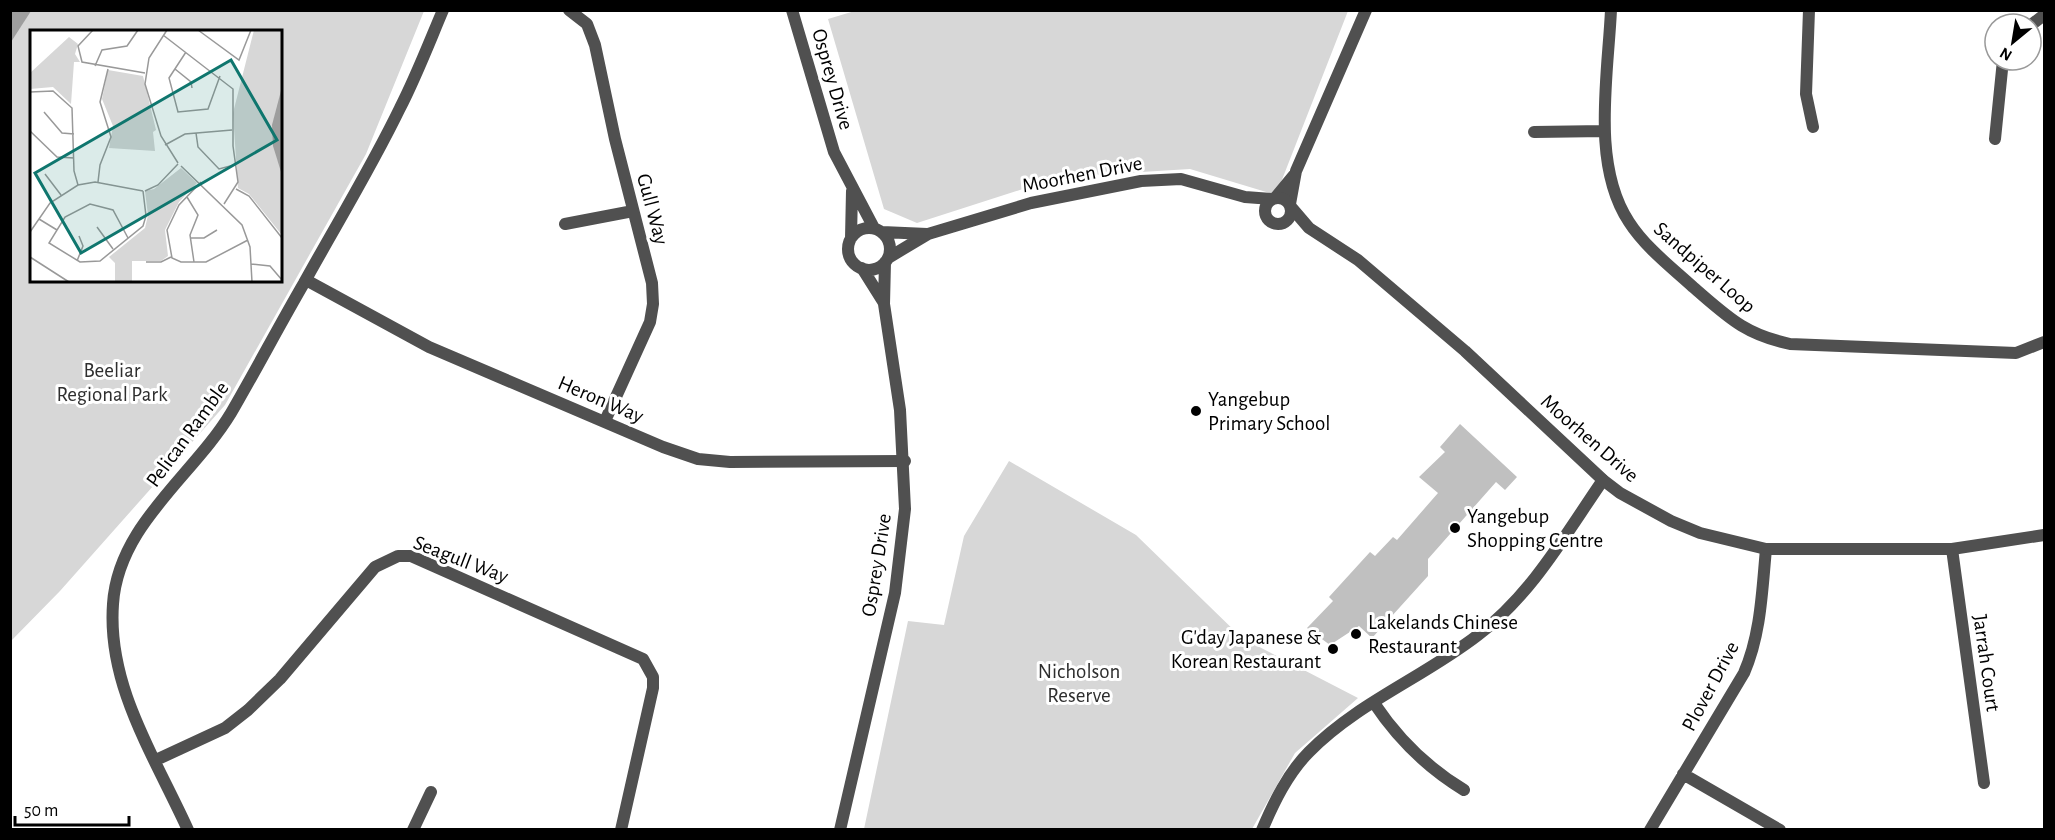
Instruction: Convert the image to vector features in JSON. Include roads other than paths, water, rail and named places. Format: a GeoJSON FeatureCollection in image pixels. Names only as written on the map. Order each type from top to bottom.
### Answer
{"type":"FeatureCollection","features":[{"type":"Feature","properties":{"kind":"street","name":"Pelican Ramble"},"geometry":{"type":"LineString","coordinates":[[188,830],[123,690],[116,664],[112,630],[113,601],[118,572],[132,542],[229,416],[401,107],[443,10]]}},
{"type":"Feature","properties":{"kind":"street","name":"Gull Way"},"geometry":{"type":"LineString","coordinates":[[569,10],[586,24],[593,38],[652,284],[653,304],[640,349],[605,421]]}},
{"type":"Feature","properties":{"kind":"street"},"geometry":{"type":"LineString","coordinates":[[1296,171],[1265,212],[1269,221],[1284,224],[1291,216],[1290,206],[1296,171],[1366,10]]}},
{"type":"Feature","properties":{"kind":"street","name":"Sandpiper Loop"},"geometry":{"type":"LineString","coordinates":[[1611,10],[1605,131],[1608,171],[1613,191],[1629,222],[1666,263],[1738,325],[1762,338],[1790,344],[2016,353],[2044,342]]}},
{"type":"Feature","properties":{"kind":"street"},"geometry":{"type":"LineString","coordinates":[[1809,10],[1806,94],[1813,127]]}},
{"type":"Feature","properties":{"kind":"street","name":"Osprey Drive"},"geometry":{"type":"LineString","coordinates":[[794,11],[834,152],[852,190],[878,230]]}},
{"type":"Feature","properties":{"kind":"street"},"geometry":{"type":"LineString","coordinates":[[1995,139],[2002,72]]}},
{"type":"Feature","properties":{"kind":"street"},"geometry":{"type":"LineString","coordinates":[[1534,132],[1605,131]]}},
{"type":"Feature","properties":{"kind":"street","name":"Moorhen Drive"},"geometry":{"type":"LineString","coordinates":[[886,260],[928,234],[1031,203],[1162,178],[1198,182],[1245,197],[1274,199]]}},
{"type":"Feature","properties":{"kind":"street","name":"Osprey Drive"},"geometry":{"type":"LineString","coordinates":[[852,190],[852,238]]}},
{"type":"Feature","properties":{"kind":"street","name":"Moorhen Drive"},"geometry":{"type":"LineString","coordinates":[[1245,197],[1265,212]]}},
{"type":"Feature","properties":{"kind":"street"},"geometry":{"type":"LineString","coordinates":[[1274,199],[1286,200],[1290,206]]}},
{"type":"Feature","properties":{"kind":"street","name":"Moorhen Drive"},"geometry":{"type":"LineString","coordinates":[[1290,206],[1309,228],[1337,244],[1465,351],[1603,480],[1620,493],[1671,521],[1708,535],[1767,549],[1952,549],[2044,535]]}},
{"type":"Feature","properties":{"kind":"street"},"geometry":{"type":"LineString","coordinates":[[565,224],[633,212]]}},
{"type":"Feature","properties":{"kind":"street","name":"Moorhen Drive"},"geometry":{"type":"LineString","coordinates":[[1284,224],[1309,228]]}},
{"type":"Feature","properties":{"kind":"street"},"geometry":{"type":"LineString","coordinates":[[861,230],[878,230],[890,245],[886,260],[874,269],[862,268],[849,255],[852,238],[861,230]]}},
{"type":"Feature","properties":{"kind":"street","name":"Moorhen Drive"},"geometry":{"type":"LineString","coordinates":[[878,230],[928,234]]}},
{"type":"Feature","properties":{"kind":"street","name":"Osprey Drive"},"geometry":{"type":"LineString","coordinates":[[840,830],[895,593],[905,509],[905,460],[884,304],[886,260]]}},
{"type":"Feature","properties":{"kind":"street","name":"Osprey Drive"},"geometry":{"type":"LineString","coordinates":[[862,268],[884,304]]}},
{"type":"Feature","properties":{"kind":"street","name":"Heron Way"},"geometry":{"type":"LineString","coordinates":[[306,280],[429,347],[663,447],[698,459],[730,462],[905,460]]}},
{"type":"Feature","properties":{"kind":"street"},"geometry":{"type":"LineString","coordinates":[[1262,830],[1276,798],[1309,752],[1342,724],[1478,636],[1518,599],[1539,574],[1603,480]]}},
{"type":"Feature","properties":{"kind":"street","name":"Plover Drive"},"geometry":{"type":"LineString","coordinates":[[1650,830],[1744,673],[1756,639],[1767,549]]}},
{"type":"Feature","properties":{"kind":"street","name":"Jarrah Court"},"geometry":{"type":"LineString","coordinates":[[1952,549],[1984,783]]}},
{"type":"Feature","properties":{"kind":"street","name":"Seagull Way"},"geometry":{"type":"LineString","coordinates":[[156,760],[225,728],[248,710],[280,679],[375,567],[386,559],[411,556],[643,659],[653,677],[653,688],[621,830]]}},
{"type":"Feature","properties":{"kind":"street"},"geometry":{"type":"LineString","coordinates":[[1374,703],[1393,731],[1424,762],[1464,790]]}},
{"type":"Feature","properties":{"kind":"street"},"geometry":{"type":"LineString","coordinates":[[1683,774],[1780,830]]}},
{"type":"Feature","properties":{"kind":"street"},"geometry":{"type":"LineString","coordinates":[[413,830],[431,792]]}},
{"type":"Feature","properties":{"kind":"place","name":"Yangebup Primary School"},"geometry":{"type":"Point","coordinates":[1196,411]}},
{"type":"Feature","properties":{"kind":"place","name":"Yangebup Shopping Centre"},"geometry":{"type":"Point","coordinates":[1455,528]}},
{"type":"Feature","properties":{"kind":"place","name":"Lakelands Chinese Restaurant"},"geometry":{"type":"Point","coordinates":[1356,634]}},
{"type":"Feature","properties":{"kind":"place","name":"G'day Japanese & Korean Restaurant"},"geometry":{"type":"Point","coordinates":[1333,649]}},
{"type":"Feature","properties":{"kind":"park label","name":"Beeliar Regional Park"},"geometry":{"type":"Point","coordinates":[112,382]}},
{"type":"Feature","properties":{"kind":"park label","name":"Nicholson Reserve"},"geometry":{"type":"Point","coordinates":[1079,683]}}]}
